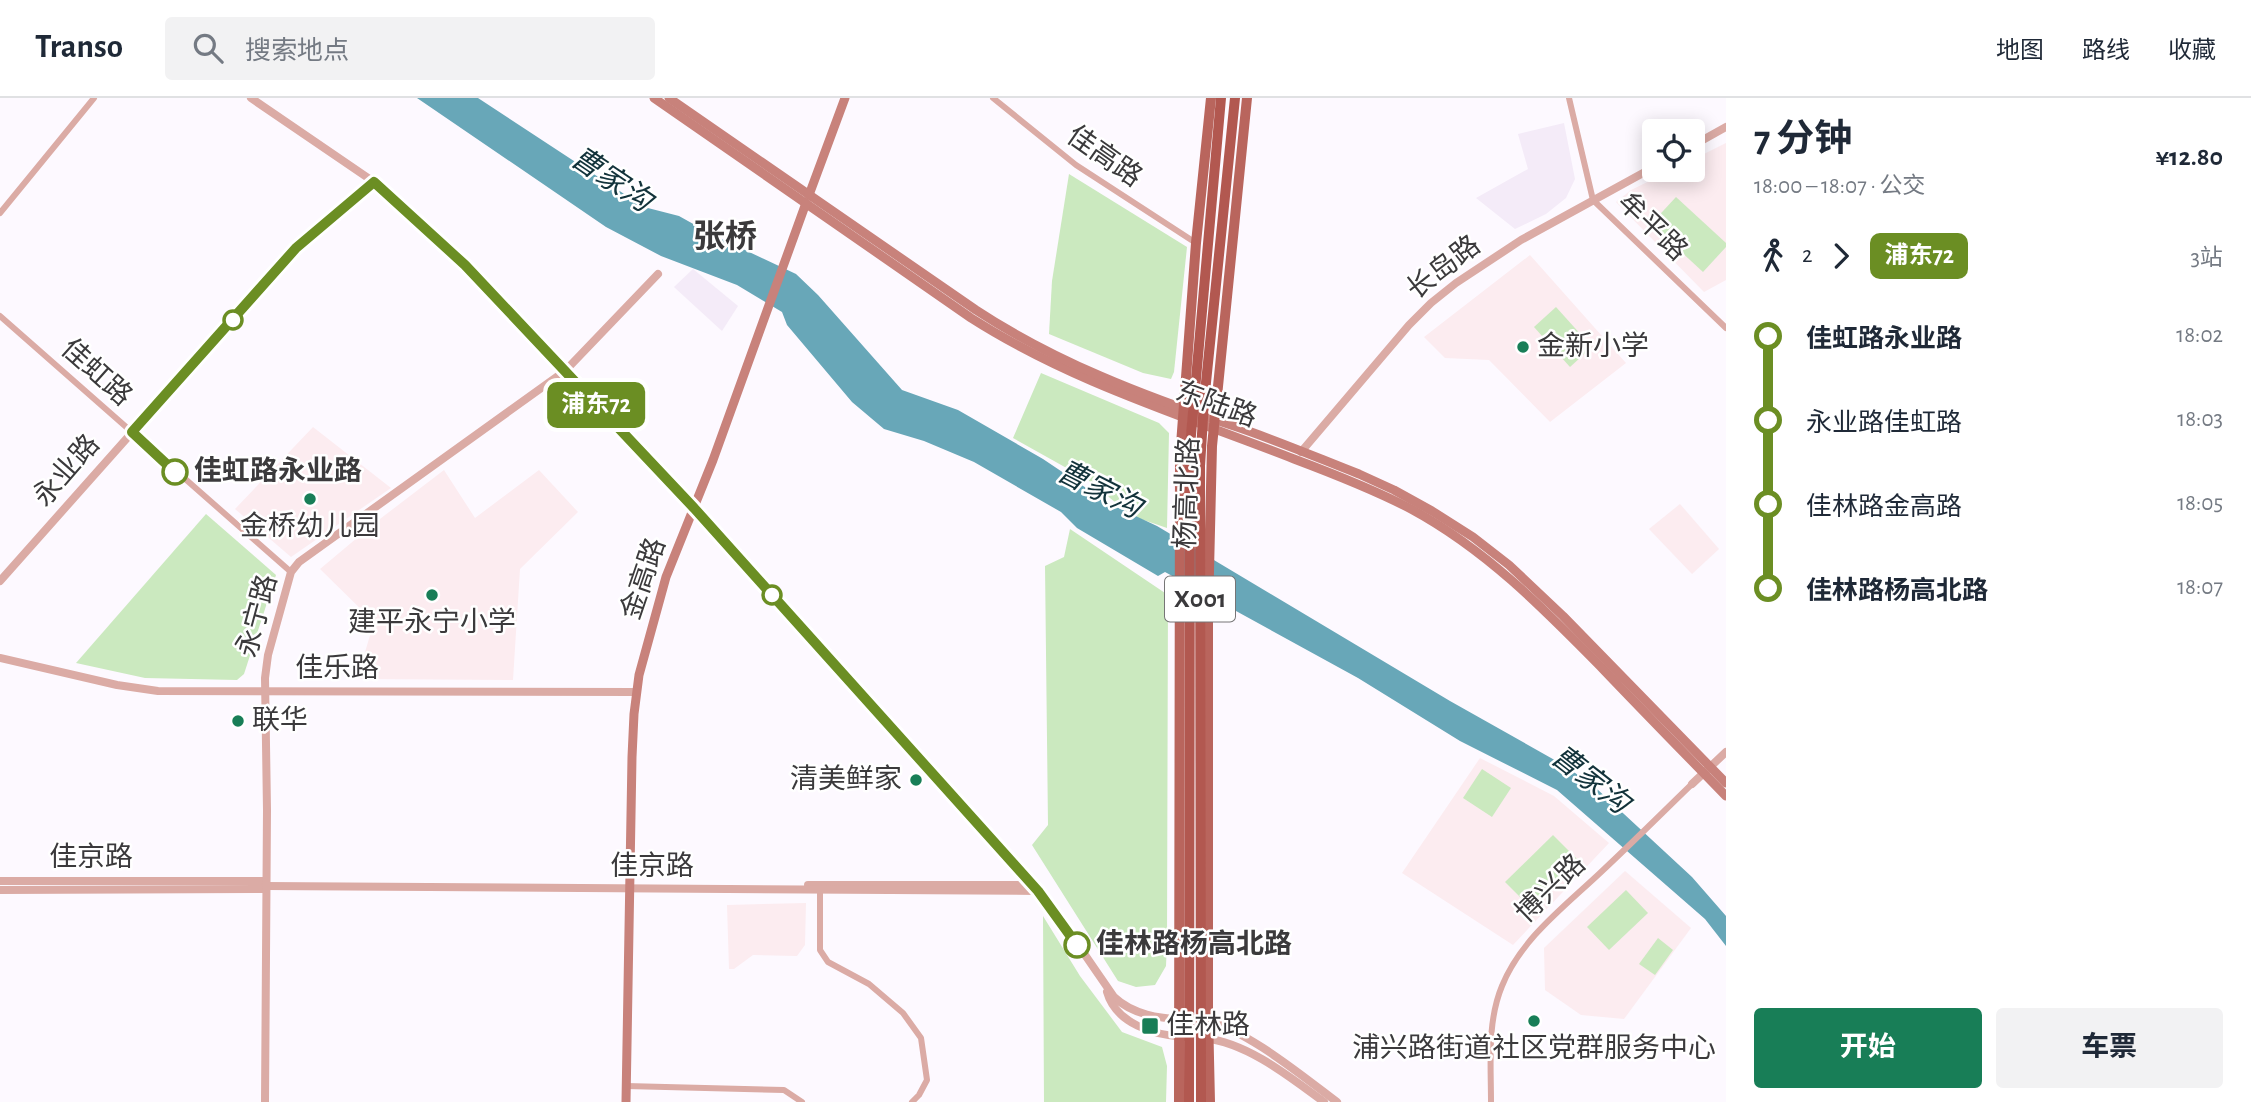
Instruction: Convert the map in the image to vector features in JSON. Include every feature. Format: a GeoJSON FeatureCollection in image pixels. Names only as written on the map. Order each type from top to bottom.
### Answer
{"type":"FeatureCollection","features":[{"type":"Feature","properties":{"kind":"highway","name":"杨高北路"},"geometry":{"type":"LineString","coordinates":[[1189,1102],[1190,446],[1221,98]]}},
{"type":"Feature","properties":{"kind":"highway","name":"杨高北路"},"geometry":{"type":"LineString","coordinates":[[1201,1102],[1200,466],[1205,389],[1235,98]]}},
{"type":"Feature","properties":{"kind":"main road","name":"东陆路"},"geometry":{"type":"LineString","coordinates":[[654,98],[1021,338],[1091,373],[1182,413],[1301,452],[1394,490],[1443,517],[1491,551],[1557,610],[1707,770],[1726,796]]}},
{"type":"Feature","properties":{"kind":"main road","name":"东陆路"},"geometry":{"type":"LineString","coordinates":[[669,98],[807,199]]}},
{"type":"Feature","properties":{"kind":"main road","name":"金高路"},"geometry":{"type":"LineString","coordinates":[[626,1102],[632,746],[636,692],[647,639],[666,577],[713,460],[845,98]]}},
{"type":"Feature","properties":{"kind":"main road","name":"杨高北路"},"geometry":{"type":"LineString","coordinates":[[1179,1102],[1182,413],[1195,243],[1211,98]]}},
{"type":"Feature","properties":{"kind":"main road","name":"杨高北路"},"geometry":{"type":"LineString","coordinates":[[1210,1102],[1208,552],[1213,424],[1247,98]]}},
{"type":"Feature","properties":{"kind":"main road","name":"东陆路"},"geometry":{"type":"LineString","coordinates":[[1213,424],[1373,490],[1428,518],[1468,544],[1536,601],[1707,770],[1726,783]]}},
{"type":"Feature","properties":{"kind":"street"},"geometry":{"type":"LineString","coordinates":[[0,214],[94,98]]}},
{"type":"Feature","properties":{"kind":"street"},"geometry":{"type":"LineString","coordinates":[[251,98],[374,182],[465,265],[694,508],[1052,907],[1105,986],[1123,1006],[1134,1011],[1179,1019],[1208,1021],[1236,1033],[1337,1102]]}},
{"type":"Feature","properties":{"kind":"street","name":"佳高路"},"geometry":{"type":"LineString","coordinates":[[993,98],[1076,165],[1195,243]]}},
{"type":"Feature","properties":{"kind":"street","name":"牟平路"},"geometry":{"type":"LineString","coordinates":[[1569,98],[1593,200],[1726,328]]}},
{"type":"Feature","properties":{"kind":"street"},"geometry":{"type":"LineString","coordinates":[[1705,139],[1726,127]]}},
{"type":"Feature","properties":{"kind":"street","name":"长岛路"},"geometry":{"type":"LineString","coordinates":[[1301,452],[1409,325],[1431,303],[1486,262],[1642,173]]}},
{"type":"Feature","properties":{"kind":"street","name":"永业路"},"geometry":{"type":"LineString","coordinates":[[0,582],[296,248],[374,182]]}},
{"type":"Feature","properties":{"kind":"street","name":"永宁路"},"geometry":{"type":"LineString","coordinates":[[265,1102],[265,692],[268,655],[291,572],[299,562],[565,371],[658,274]]}},
{"type":"Feature","properties":{"kind":"street","name":"佳虹路"},"geometry":{"type":"LineString","coordinates":[[0,316],[291,572]]}},
{"type":"Feature","properties":{"kind":"street","name":"佳乐路"},"geometry":{"type":"LineString","coordinates":[[0,658],[142,689],[265,692],[636,692]]}},
{"type":"Feature","properties":{"kind":"street","name":"博兴路"},"geometry":{"type":"LineString","coordinates":[[1492,1102],[1492,1025],[1498,998],[1520,953],[1539,931],[1726,751]]}},
{"type":"Feature","properties":{"kind":"street","name":"佳京路"},"geometry":{"type":"LineString","coordinates":[[0,881],[265,886],[1035,888]]}},
{"type":"Feature","properties":{"kind":"street","name":"佳京路"},"geometry":{"type":"LineString","coordinates":[[0,890],[265,886]]}},
{"type":"Feature","properties":{"kind":"street","name":"佳京路"},"geometry":{"type":"LineString","coordinates":[[629,887],[820,890],[1035,888]]}},
{"type":"Feature","properties":{"kind":"street"},"geometry":{"type":"LineString","coordinates":[[820,890],[820,950],[828,962],[869,984],[903,1013],[921,1038],[927,1080],[912,1102]]}},
{"type":"Feature","properties":{"kind":"street"},"geometry":{"type":"LineString","coordinates":[[1105,986],[1111,1005],[1127,1019],[1150,1031],[1223,1042],[1269,1062],[1324,1102]]}},
{"type":"Feature","properties":{"kind":"street"},"geometry":{"type":"LineString","coordinates":[[626,1086],[784,1090],[802,1102]]}},
{"type":"Feature","properties":{"kind":"shaded area"},"geometry":{"type":"Polygon","coordinates":[[[1564,123],[1575,179],[1566,198],[1546,214],[1515,229],[1476,198],[1528,169],[1518,134],[1564,123]]]}},
{"type":"Feature","properties":{"kind":"shaded area"},"geometry":{"type":"Polygon","coordinates":[[[1726,143],[1726,280],[1704,292],[1616,202],[1647,182],[1705,182],[1705,154],[1726,143]]]}},
{"type":"Feature","properties":{"kind":"shaded area","name":"金新小学"},"geometry":{"type":"Polygon","coordinates":[[[1530,255],[1626,363],[1550,422],[1489,360],[1445,358],[1424,337],[1530,255]]]}},
{"type":"Feature","properties":{"kind":"shaded area"},"geometry":{"type":"Polygon","coordinates":[[[693,269],[738,306],[722,331],[674,287],[693,269]]]}},
{"type":"Feature","properties":{"kind":"shaded area","name":"金桥幼儿园"},"geometry":{"type":"Polygon","coordinates":[[[313,427],[391,488],[291,557],[235,509],[313,427]]]}},
{"type":"Feature","properties":{"kind":"shaded area","name":"建平永宁小学"},"geometry":{"type":"Polygon","coordinates":[[[444,470],[475,518],[539,470],[578,512],[520,569],[513,680],[357,679],[374,622],[320,569],[444,470]]]}},
{"type":"Feature","properties":{"kind":"shaded area"},"geometry":{"type":"Polygon","coordinates":[[[1680,504],[1719,549],[1692,574],[1649,529],[1680,504]]]}},
{"type":"Feature","properties":{"kind":"shaded area"},"geometry":{"type":"Polygon","coordinates":[[[1480,758],[1554,796],[1609,843],[1513,945],[1402,873],[1480,758]]]}},
{"type":"Feature","properties":{"kind":"shaded area"},"geometry":{"type":"Polygon","coordinates":[[[1625,871],[1691,928],[1624,1019],[1581,1015],[1545,990],[1544,948],[1625,871]]]}},
{"type":"Feature","properties":{"kind":"shaded area"},"geometry":{"type":"Polygon","coordinates":[[[806,903],[805,945],[797,956],[753,955],[734,969],[729,969],[727,905],[806,903]]]}},
{"type":"Feature","properties":{"kind":"green space"},"geometry":{"type":"Polygon","coordinates":[[[1069,174],[1187,247],[1174,372],[1171,379],[1143,373],[1049,334],[1052,281],[1069,174]]]}},
{"type":"Feature","properties":{"kind":"green space"},"geometry":{"type":"Polygon","coordinates":[[[1676,197],[1726,243],[1726,247],[1703,272],[1651,224],[1676,197]]]}},
{"type":"Feature","properties":{"kind":"green space"},"geometry":{"type":"Polygon","coordinates":[[[1556,307],[1592,347],[1570,367],[1534,327],[1556,307]]]}},
{"type":"Feature","properties":{"kind":"green space"},"geometry":{"type":"Polygon","coordinates":[[[1041,373],[1159,423],[1169,433],[1167,528],[1132,516],[1088,480],[1013,438],[1041,373]]]}},
{"type":"Feature","properties":{"kind":"green space"},"geometry":{"type":"Polygon","coordinates":[[[206,514],[276,575],[244,674],[237,680],[145,678],[76,663],[206,514]]]}},
{"type":"Feature","properties":{"kind":"green space"},"geometry":{"type":"Polygon","coordinates":[[[1070,529],[1168,595],[1167,942],[1166,966],[1155,985],[1136,987],[1118,981],[1032,845],[1048,825],[1045,566],[1064,557],[1070,529]]]}},
{"type":"Feature","properties":{"kind":"green space"},"geometry":{"type":"Polygon","coordinates":[[[1482,769],[1511,788],[1492,817],[1463,798],[1482,769]]]}},
{"type":"Feature","properties":{"kind":"green space"},"geometry":{"type":"Polygon","coordinates":[[[1553,835],[1578,860],[1530,907],[1505,882],[1553,835]]]}},
{"type":"Feature","properties":{"kind":"green space"},"geometry":{"type":"Polygon","coordinates":[[[1626,890],[1648,913],[1609,950],[1587,927],[1626,890]]]}},
{"type":"Feature","properties":{"kind":"green space"},"geometry":{"type":"Polygon","coordinates":[[[1043,916],[1080,976],[1122,1032],[1162,1047],[1167,1066],[1166,1102],[1044,1102],[1043,916]]]}},
{"type":"Feature","properties":{"kind":"green space"},"geometry":{"type":"Polygon","coordinates":[[[1658,938],[1673,950],[1655,975],[1639,964],[1658,938]]]}},
{"type":"Feature","properties":{"kind":"water","name":"曹家沟"},"geometry":{"type":"Polygon","coordinates":[[[417,98],[478,98],[644,207],[679,216],[796,274],[902,390],[958,410],[1043,459],[1110,504],[1157,526],[1450,701],[1567,767],[1597,789],[1692,877],[1726,916],[1726,946],[1705,919],[1557,790],[1460,741],[1358,678],[1165,572],[1158,576],[1077,528],[1061,512],[974,462],[924,441],[884,429],[852,402],[787,325],[782,312],[737,285],[661,256],[606,227],[417,98]]]}},
{"type":"Feature","properties":{"kind":"bus line","name":"浦东72"},"geometry":{"type":"LineString","coordinates":[[175,472],[132,432],[296,248],[374,182],[465,265],[694,508],[1038,891],[1077,945]]}},
{"type":"Feature","properties":{"kind":"place","name":"金新小学"},"geometry":{"type":"Point","coordinates":[1523,347]}},
{"type":"Feature","properties":{"kind":"place","name":"佳虹路永业路"},"geometry":{"type":"Point","coordinates":[175,472]}},
{"type":"Feature","properties":{"kind":"place","name":"金桥幼儿园"},"geometry":{"type":"Point","coordinates":[310,499]}},
{"type":"Feature","properties":{"kind":"place","name":"建平永宁小学"},"geometry":{"type":"Point","coordinates":[432,595]}},
{"type":"Feature","properties":{"kind":"place","name":"联华"},"geometry":{"type":"Point","coordinates":[238,721]}},
{"type":"Feature","properties":{"kind":"place","name":"清美鲜家"},"geometry":{"type":"Point","coordinates":[916,780]}},
{"type":"Feature","properties":{"kind":"place","name":"佳林路杨高北路"},"geometry":{"type":"Point","coordinates":[1077,945]}},
{"type":"Feature","properties":{"kind":"place","name":"浦兴路街道社区党群服务中心"},"geometry":{"type":"Point","coordinates":[1534,1021]}},
{"type":"Feature","properties":{"kind":"place","name":"佳林路"},"geometry":{"type":"Point","coordinates":[1150,1026]}},
{"type":"Feature","properties":{"kind":"district","name":"张桥"},"geometry":{"type":"Point","coordinates":[725,237]}}]}
